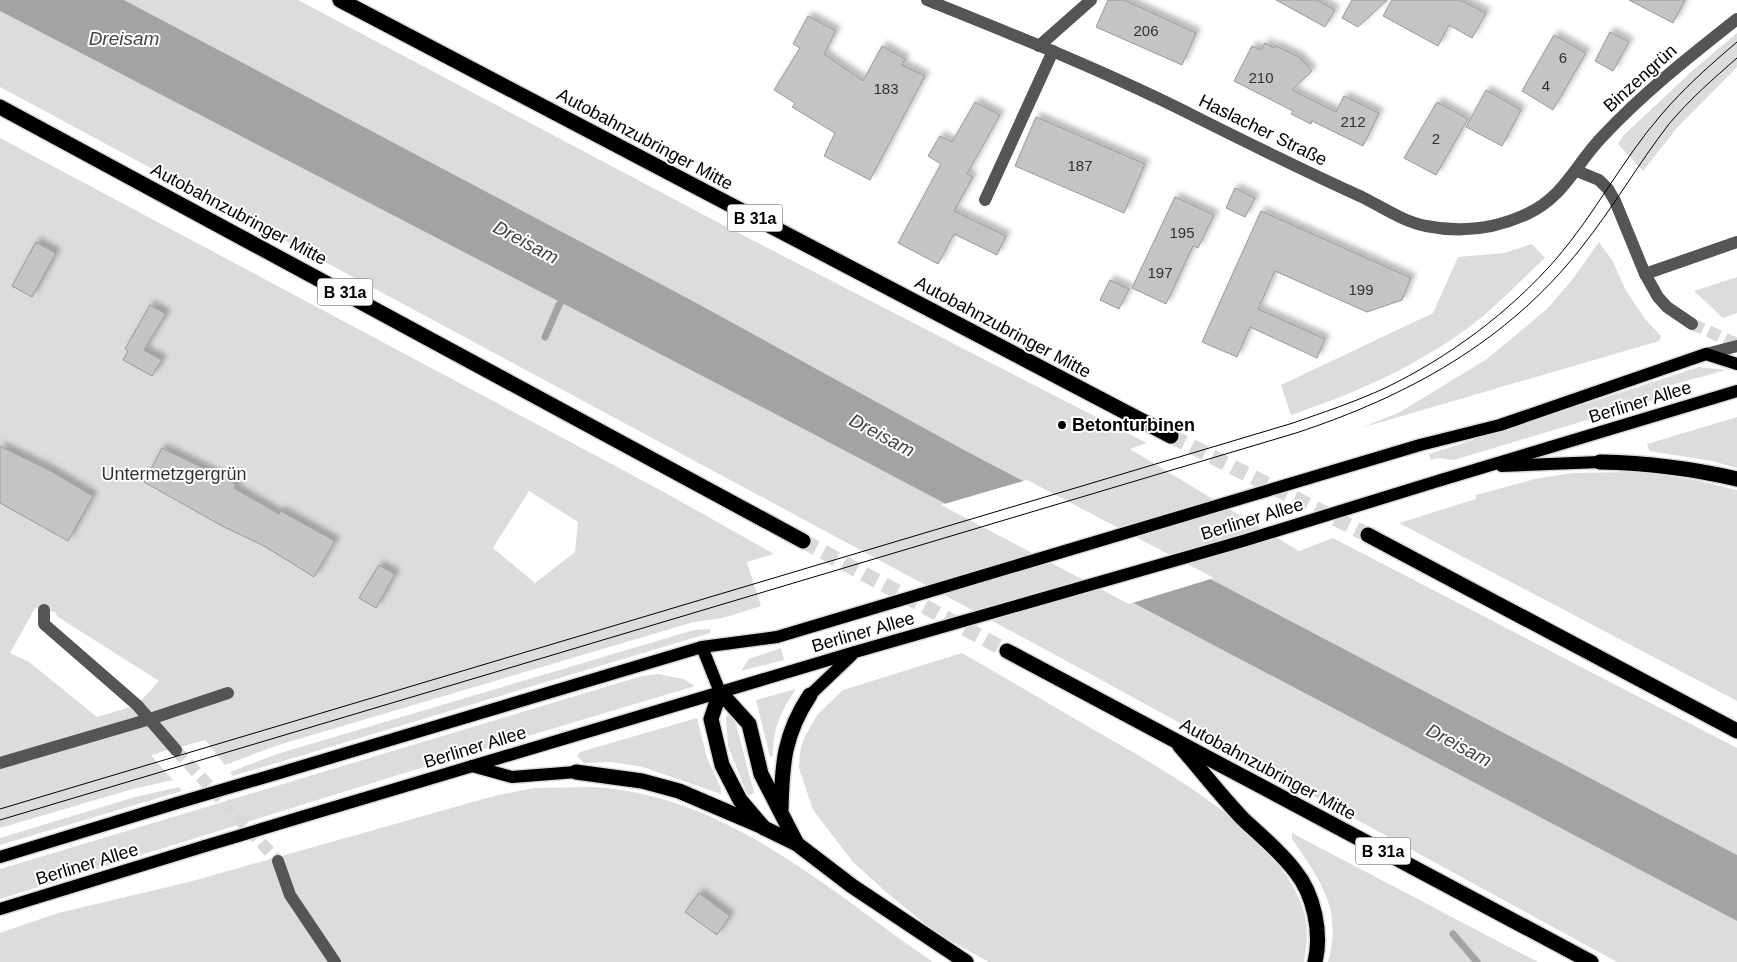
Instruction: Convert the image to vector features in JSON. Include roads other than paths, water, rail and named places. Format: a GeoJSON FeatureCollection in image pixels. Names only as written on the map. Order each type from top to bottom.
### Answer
{"type":"FeatureCollection","features":[{"type":"Feature","properties":{"kind":"highway","name":"Autobahnzubringer Mitte"},"geometry":{"type":"LineString","coordinates":[[340,0],[1171,436]]}},
{"type":"Feature","properties":{"kind":"highway","name":"Autobahnzubringer Mitte"},"geometry":{"type":"LineString","coordinates":[[0,107],[803,541]]}},
{"type":"Feature","properties":{"kind":"highway"},"geometry":{"type":"LineString","coordinates":[[1600,462],[1678,466],[1737,479]]}},
{"type":"Feature","properties":{"kind":"highway"},"geometry":{"type":"LineString","coordinates":[[1368,535],[1737,732]]}},
{"type":"Feature","properties":{"kind":"highway","name":"Autobahnzubringer Mitte"},"geometry":{"type":"LineString","coordinates":[[1007,651],[1591,962]]}},
{"type":"Feature","properties":{"kind":"highway"},"geometry":{"type":"LineString","coordinates":[[764,828],[740,800],[722,765],[714,739],[711,719],[720,692],[749,724],[761,774],[797,844]]}},
{"type":"Feature","properties":{"kind":"highway"},"geometry":{"type":"LineString","coordinates":[[780,811],[785,746],[797,717],[810,695]]}},
{"type":"Feature","properties":{"kind":"highway"},"geometry":{"type":"LineString","coordinates":[[1174,740],[1243,818],[1297,872],[1308,893],[1315,915],[1318,934],[1315,962]]}},
{"type":"Feature","properties":{"kind":"highway"},"geometry":{"type":"LineString","coordinates":[[576,772],[642,781],[679,791],[797,844],[852,886],[966,962]]}},
{"type":"Feature","properties":{"kind":"main road"},"geometry":{"type":"LineString","coordinates":[[1706,354],[1737,364]]}},
{"type":"Feature","properties":{"kind":"main road","name":"Berliner Allee"},"geometry":{"type":"LineString","coordinates":[[0,857],[702,647],[777,637],[1420,444],[1500,425],[1706,354]]}},
{"type":"Feature","properties":{"kind":"main road","name":"Berliner Allee"},"geometry":{"type":"LineString","coordinates":[[0,910],[204,846],[855,652],[1242,541],[1737,391]]}},
{"type":"Feature","properties":{"kind":"main road"},"geometry":{"type":"LineString","coordinates":[[1484,467],[1600,462]]}},
{"type":"Feature","properties":{"kind":"main road"},"geometry":{"type":"LineString","coordinates":[[702,647],[720,692]]}},
{"type":"Feature","properties":{"kind":"main road"},"geometry":{"type":"LineString","coordinates":[[810,695],[855,652]]}},
{"type":"Feature","properties":{"kind":"main road"},"geometry":{"type":"LineString","coordinates":[[472,766],[512,777],[576,772]]}},
{"type":"Feature","properties":{"kind":"street","name":"Haslacher Straße"},"geometry":{"type":"LineString","coordinates":[[928,0],[1053,51],[1155,96],[1289,164],[1423,226],[1467,230],[1486,228],[1509,222],[1529,213],[1556,196],[1577,171]]}},
{"type":"Feature","properties":{"kind":"street"},"geometry":{"type":"LineString","coordinates":[[1039,46],[1091,0]]}},
{"type":"Feature","properties":{"kind":"street","name":"Binzengrün"},"geometry":{"type":"LineString","coordinates":[[1577,171],[1600,138],[1664,77],[1737,19]]}},
{"type":"Feature","properties":{"kind":"street"},"geometry":{"type":"LineString","coordinates":[[985,200],[1053,51]]}},
{"type":"Feature","properties":{"kind":"street"},"geometry":{"type":"LineString","coordinates":[[1577,171],[1599,180],[1608,189],[1615,201],[1645,274],[1658,297],[1692,324]]}},
{"type":"Feature","properties":{"kind":"street"},"geometry":{"type":"LineString","coordinates":[[1645,274],[1737,242]]}},
{"type":"Feature","properties":{"kind":"street","name":"Berliner Allee"},"geometry":{"type":"LineString","coordinates":[[1706,354],[1737,346]]}},
{"type":"Feature","properties":{"kind":"street"},"geometry":{"type":"LineString","coordinates":[[44,610],[44,624],[137,705],[176,750]]}},
{"type":"Feature","properties":{"kind":"street"},"geometry":{"type":"LineString","coordinates":[[0,763],[150,719],[228,693]]}},
{"type":"Feature","properties":{"kind":"street"},"geometry":{"type":"LineString","coordinates":[[278,861],[290,895],[334,962]]}},
{"type":"Feature","properties":{"kind":"water","name":"Dreisam"},"geometry":{"type":"Polygon","coordinates":[[[0,0],[124,0],[691,300],[966,451],[1737,855],[1737,921],[758,405],[0,11],[0,0]]]}},
{"type":"Feature","properties":{"kind":"waterway"},"geometry":{"type":"LineString","coordinates":[[545,337],[559,305],[566,295]]}},
{"type":"Feature","properties":{"kind":"waterway"},"geometry":{"type":"LineString","coordinates":[[1453,934],[1477,962]]}},
{"type":"Feature","properties":{"kind":"tunnel"},"geometry":{"type":"LineString","coordinates":[[1692,324],[1737,344]]}},
{"type":"Feature","properties":{"kind":"tunnel"},"geometry":{"type":"LineString","coordinates":[[1171,436],[1368,535]]}},
{"type":"Feature","properties":{"kind":"tunnel"},"geometry":{"type":"LineString","coordinates":[[803,541],[1007,651]]}},
{"type":"Feature","properties":{"kind":"tunnel"},"geometry":{"type":"LineString","coordinates":[[176,750],[278,861]]}},
{"type":"Feature","properties":{"kind":"tram line"},"geometry":{"type":"LineString","coordinates":[[0,809],[1293,423],[1374,393],[1409,376],[1455,348],[1498,315],[1538,279],[1570,242],[1634,150],[1661,115],[1679,95],[1737,42]]}},
{"type":"Feature","properties":{"kind":"tram line"},"geometry":{"type":"LineString","coordinates":[[0,820],[1296,433],[1377,402],[1453,362],[1488,338],[1521,311],[1552,281],[1581,248],[1669,124],[1693,98],[1737,58]]}},
{"type":"Feature","properties":{"kind":"place","name":"Betonturbinen"},"geometry":{"type":"Point","coordinates":[1062,425]}},
{"type":"Feature","properties":{"kind":"park label","name":"Untermetzgergrün"},"geometry":{"type":"Point","coordinates":[174,474]}}]}
